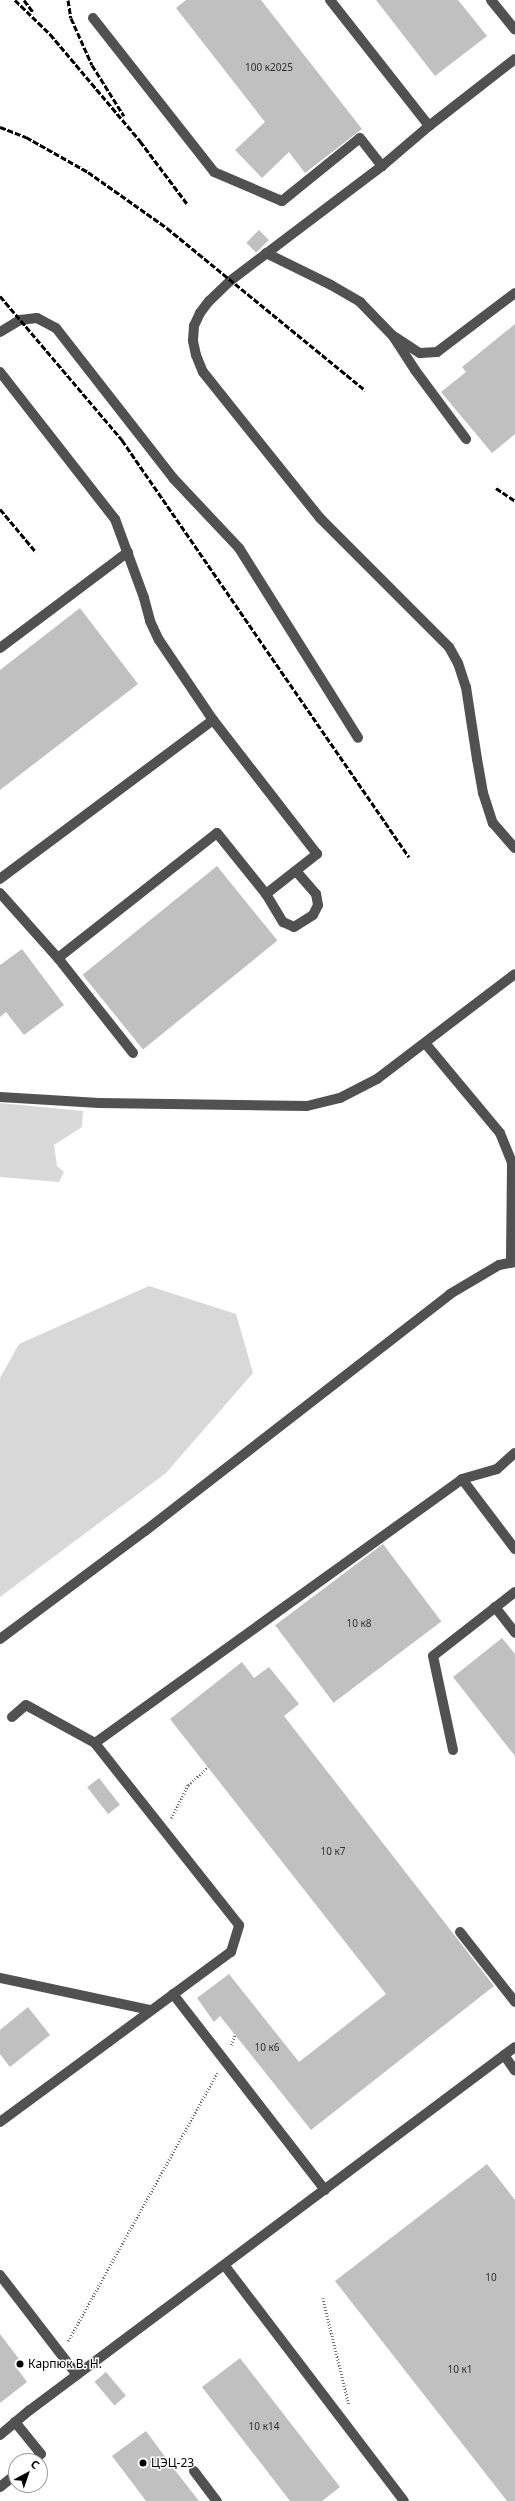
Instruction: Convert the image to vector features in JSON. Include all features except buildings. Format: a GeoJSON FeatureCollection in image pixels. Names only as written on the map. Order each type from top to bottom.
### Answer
{"type":"FeatureCollection","features":[{"type":"Feature","properties":{"kind":"lane"},"geometry":{"type":"LineString","coordinates":[[330,0],[429,126]]}},
{"type":"Feature","properties":{"kind":"lane"},"geometry":{"type":"LineString","coordinates":[[491,0],[515,30]]}},
{"type":"Feature","properties":{"kind":"lane"},"geometry":{"type":"LineString","coordinates":[[93,18],[214,172],[282,201],[360,138],[382,166]]}},
{"type":"Feature","properties":{"kind":"lane"},"geometry":{"type":"LineString","coordinates":[[515,59],[429,126],[382,166],[230,281],[200,313],[194,326],[193,340],[198,360],[208,378],[320,518],[449,647],[458,663],[466,687],[478,766],[493,822],[515,848]]}},
{"type":"Feature","properties":{"kind":"lane"},"geometry":{"type":"LineString","coordinates":[[266,253],[360,302],[393,336],[415,370],[466,439]]}},
{"type":"Feature","properties":{"kind":"lane"},"geometry":{"type":"LineString","coordinates":[[393,336],[420,353],[437,352],[515,293]]}},
{"type":"Feature","properties":{"kind":"lane"},"geometry":{"type":"LineString","coordinates":[[0,332],[20,320],[37,318],[56,328],[173,478],[239,548],[358,738]]}},
{"type":"Feature","properties":{"kind":"lane"},"geometry":{"type":"LineString","coordinates":[[0,372],[115,519],[128,552],[150,621],[159,640],[213,720],[317,854],[266,894]]}},
{"type":"Feature","properties":{"kind":"lane"},"geometry":{"type":"LineString","coordinates":[[0,648],[128,552]]}},
{"type":"Feature","properties":{"kind":"lane"},"geometry":{"type":"LineString","coordinates":[[0,879],[213,720]]}},
{"type":"Feature","properties":{"kind":"lane"},"geometry":{"type":"LineString","coordinates":[[58,958],[217,833],[266,894],[283,922],[294,927],[313,915],[318,905],[316,894],[296,871]]}},
{"type":"Feature","properties":{"kind":"lane"},"geometry":{"type":"LineString","coordinates":[[0,893],[58,958],[134,1053]]}},
{"type":"Feature","properties":{"kind":"lane"},"geometry":{"type":"LineString","coordinates":[[0,1097],[100,1103],[308,1106],[340,1098],[378,1079],[515,974]]}},
{"type":"Feature","properties":{"kind":"lane"},"geometry":{"type":"LineString","coordinates":[[0,1639],[145,1531],[450,1294],[499,1265],[513,1262],[512,1152],[500,1133],[425,1043]]}},
{"type":"Feature","properties":{"kind":"lane"},"geometry":{"type":"LineString","coordinates":[[95,1743],[462,1479],[497,1469],[515,1453]]}},
{"type":"Feature","properties":{"kind":"lane"},"geometry":{"type":"LineString","coordinates":[[462,1479],[515,1549]]}},
{"type":"Feature","properties":{"kind":"lane"},"geometry":{"type":"LineString","coordinates":[[453,1750],[433,1656],[515,1592]]}},
{"type":"Feature","properties":{"kind":"lane"},"geometry":{"type":"LineString","coordinates":[[495,1607],[515,1632]]}},
{"type":"Feature","properties":{"kind":"lane"},"geometry":{"type":"LineString","coordinates":[[0,2122],[230,1952],[239,1926],[95,1743],[26,1705],[12,1717]]}},
{"type":"Feature","properties":{"kind":"lane"},"geometry":{"type":"LineString","coordinates":[[460,1932],[515,2002]]}},
{"type":"Feature","properties":{"kind":"lane"},"geometry":{"type":"LineString","coordinates":[[0,1978],[151,2010]]}},
{"type":"Feature","properties":{"kind":"lane"},"geometry":{"type":"LineString","coordinates":[[173,1994],[325,2190]]}},
{"type":"Feature","properties":{"kind":"lane"},"geometry":{"type":"LineString","coordinates":[[0,2434],[515,2047]]}},
{"type":"Feature","properties":{"kind":"lane"},"geometry":{"type":"LineString","coordinates":[[504,2056],[515,2070]]}},
{"type":"Feature","properties":{"kind":"lane"},"geometry":{"type":"LineString","coordinates":[[224,2266],[404,2501]]}},
{"type":"Feature","properties":{"kind":"lane"},"geometry":{"type":"LineString","coordinates":[[0,2275],[77,2375]]}},
{"type":"Feature","properties":{"kind":"lane"},"geometry":{"type":"LineString","coordinates":[[15,2422],[40,2453]]}},
{"type":"Feature","properties":{"kind":"lane"},"geometry":{"type":"LineString","coordinates":[[194,2471],[217,2501]]}},
{"type":"Feature","properties":{"kind":"lane"},"geometry":{"type":"LineString","coordinates":[[0,2487],[8,2480]]}},
{"type":"Feature","properties":{"kind":"path"},"geometry":{"type":"LineString","coordinates":[[168,1836],[171,1815],[188,1785],[208,1767]]}},
{"type":"Feature","properties":{"kind":"path"},"geometry":{"type":"LineString","coordinates":[[61,2354],[224,2060],[235,2035]]}},
{"type":"Feature","properties":{"kind":"path"},"geometry":{"type":"LineString","coordinates":[[323,2298],[351,2410]]}},
{"type":"Feature","properties":{"kind":"shaded area"},"geometry":{"type":"Polygon","coordinates":[[[0,1103],[83,1111],[82,1127],[54,1145],[57,1166],[64,1172],[59,1182],[0,1177],[0,1103]]]}},
{"type":"Feature","properties":{"kind":"shaded area"},"geometry":{"type":"Polygon","coordinates":[[[149,1286],[236,1314],[253,1373],[166,1473],[0,1597],[0,1378],[19,1344],[149,1286]]]}},
{"type":"Feature","properties":{"kind":"railway"},"geometry":{"type":"LineString","coordinates":[[15,0],[50,34],[140,141],[188,205]]}},
{"type":"Feature","properties":{"kind":"railway"},"geometry":{"type":"LineString","coordinates":[[24,0],[33,12]]}},
{"type":"Feature","properties":{"kind":"railway"},"geometry":{"type":"LineString","coordinates":[[68,0],[71,18],[92,65],[124,116]]}},
{"type":"Feature","properties":{"kind":"railway"},"geometry":{"type":"LineString","coordinates":[[0,127],[26,137],[88,172],[167,228],[365,390]]}},
{"type":"Feature","properties":{"kind":"railway"},"geometry":{"type":"LineString","coordinates":[[0,296],[122,440],[409,857]]}},
{"type":"Feature","properties":{"kind":"railway"},"geometry":{"type":"LineString","coordinates":[[496,488],[515,501]]}},
{"type":"Feature","properties":{"kind":"railway"},"geometry":{"type":"LineString","coordinates":[[0,509],[36,552]]}},
{"type":"Feature","properties":{"kind":"place","name":"Карпюк В. Н."},"geometry":{"type":"Point","coordinates":[20,2364]}},
{"type":"Feature","properties":{"kind":"place","name":"ЦЭЦ-23"},"geometry":{"type":"Point","coordinates":[143,2463]}}]}
